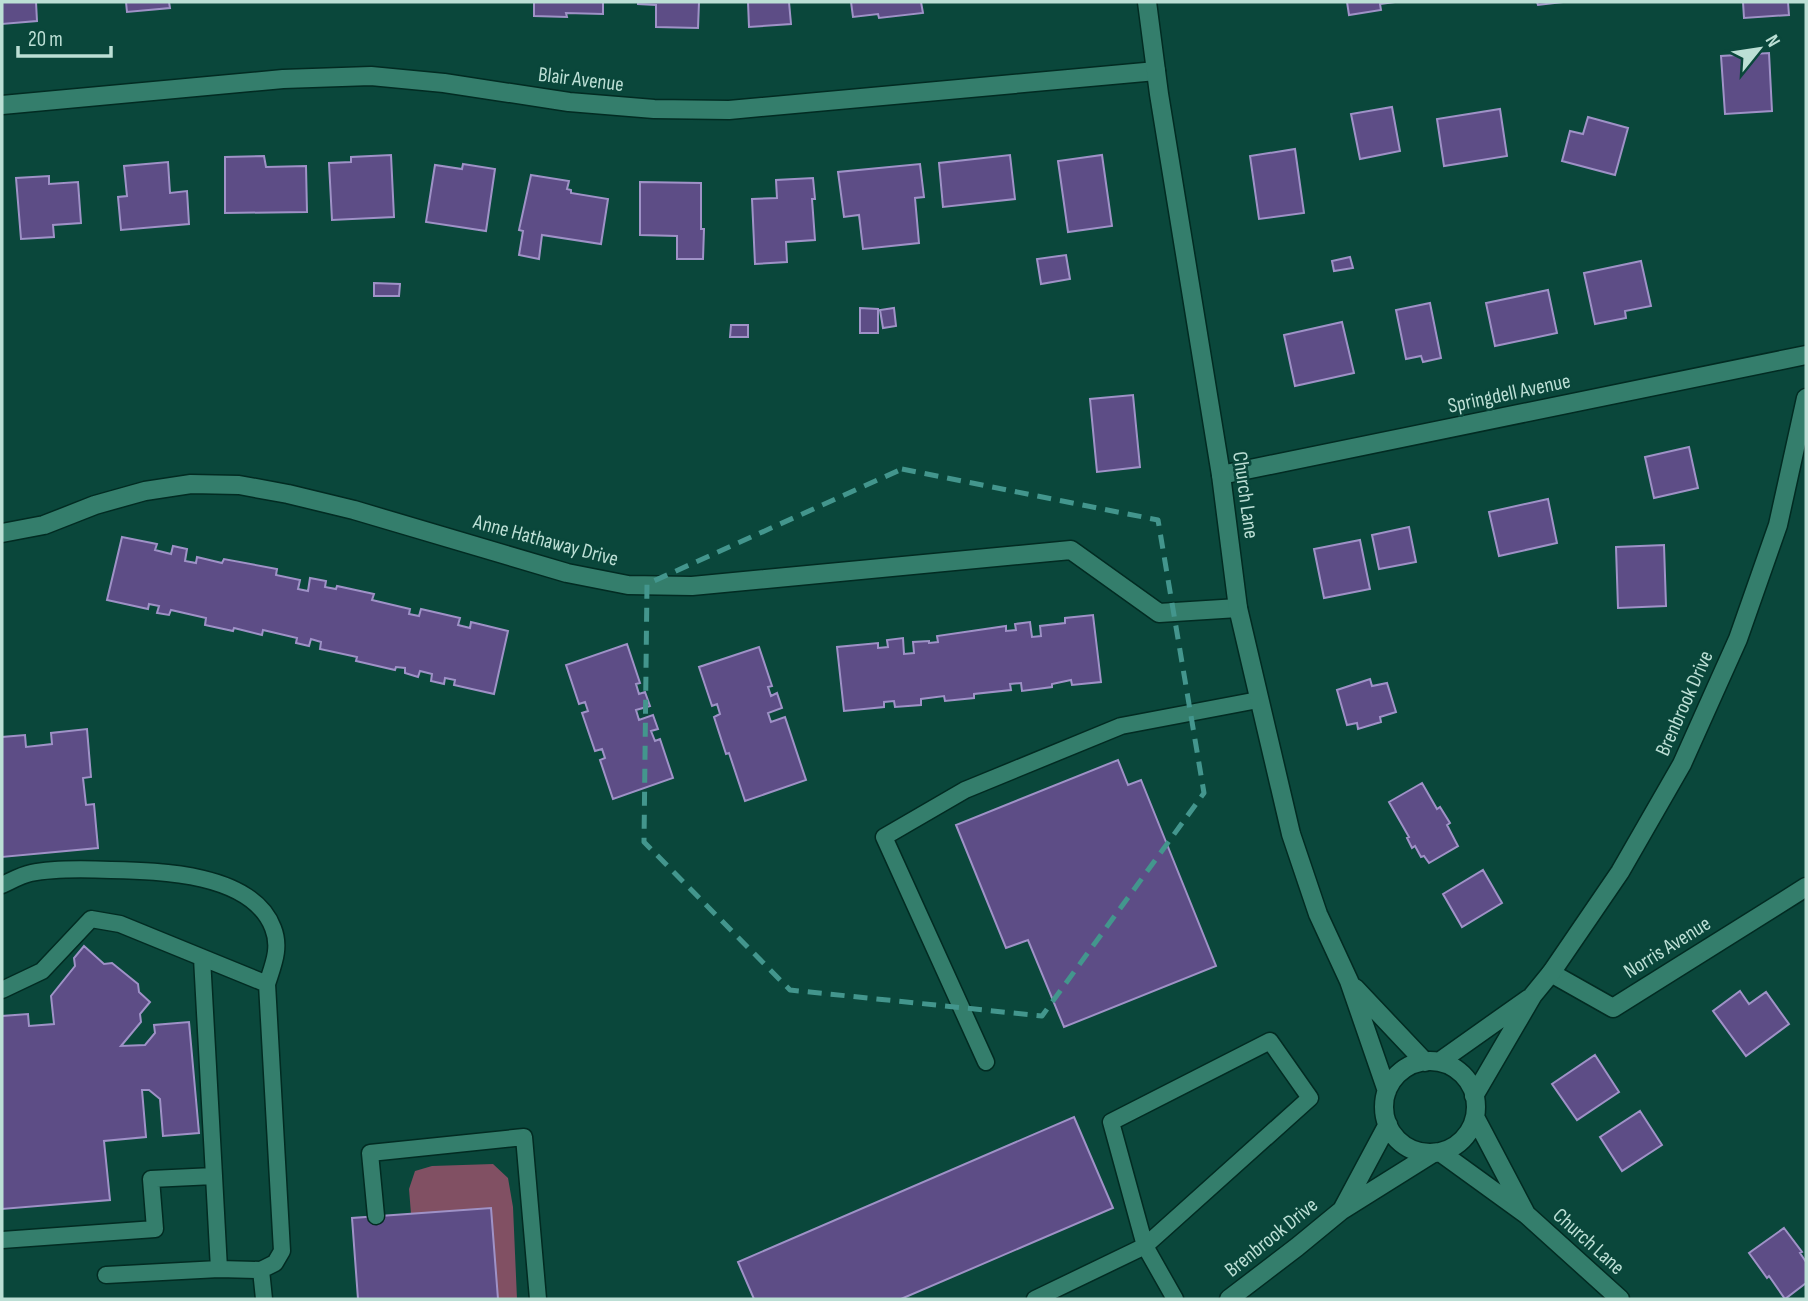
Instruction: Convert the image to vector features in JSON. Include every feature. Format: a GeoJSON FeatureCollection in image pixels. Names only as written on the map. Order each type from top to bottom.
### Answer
{"type":"FeatureCollection","features":[{"type":"Feature","properties":{"kind":"street","name":"Church Lane"},"geometry":{"type":"LineString","coordinates":[[1147,2],[1221,475],[1238,608],[1258,700],[1291,834],[1318,914],[1349,981],[1387,1091]]}},
{"type":"Feature","properties":{"kind":"street","name":"Blair Avenue"},"geometry":{"type":"LineString","coordinates":[[2,104],[283,79],[371,76],[444,83],[569,102],[653,109],[729,110],[1156,71]]}},
{"type":"Feature","properties":{"kind":"street","name":"Springdell Avenue"},"geometry":{"type":"LineString","coordinates":[[1221,475],[1806,355]]}},
{"type":"Feature","properties":{"kind":"street","name":"Brenbrook Drive"},"geometry":{"type":"LineString","coordinates":[[1474,1096],[1533,995],[1620,872],[1688,752],[1738,639],[1778,524],[1806,398]]}},
{"type":"Feature","properties":{"kind":"street","name":"Anne Hathaway Drive"},"geometry":{"type":"LineString","coordinates":[[2,533],[44,524],[95,505],[145,491],[191,484],[239,485],[354,510],[567,573],[628,585],[692,586],[1071,550],[1159,613],[1238,608]]}},
{"type":"Feature","properties":{"kind":"street","name":"Norris Avenue"},"geometry":{"type":"LineString","coordinates":[[1551,973],[1613,1008],[1806,887]]}},
{"type":"Feature","properties":{"kind":"street","name":"Church Lane"},"geometry":{"type":"LineString","coordinates":[[1349,981],[1432,1062]]}},
{"type":"Feature","properties":{"kind":"street","name":"Brenbrook Drive"},"geometry":{"type":"LineString","coordinates":[[1432,1062],[1533,995]]}},
{"type":"Feature","properties":{"kind":"street"},"geometry":{"type":"LineString","coordinates":[[1432,1062],[1451,1067],[1462,1074],[1469,1084],[1476,1107],[1475,1117],[1463,1140],[1452,1148],[1436,1153],[1419,1152],[1406,1146],[1395,1136],[1384,1113],[1387,1091],[1393,1080],[1413,1065],[1432,1062]]}},
{"type":"Feature","properties":{"kind":"street","name":"Church Lane"},"geometry":{"type":"LineString","coordinates":[[1475,1117],[1527,1216]]}},
{"type":"Feature","properties":{"kind":"street","name":"Brenbrook Drive"},"geometry":{"type":"LineString","coordinates":[[1342,1210],[1388,1124]]}},
{"type":"Feature","properties":{"kind":"street","name":"Church Lane"},"geometry":{"type":"LineString","coordinates":[[1436,1153],[1527,1216],[1620,1299]]}},
{"type":"Feature","properties":{"kind":"street","name":"Brenbrook Drive"},"geometry":{"type":"LineString","coordinates":[[1229,1299],[1342,1210],[1436,1153]]}},
{"type":"Feature","properties":{"kind":"lane"},"geometry":{"type":"LineString","coordinates":[[986,1062],[884,836],[965,790],[1121,726],[1258,700]]}},
{"type":"Feature","properties":{"kind":"lane"},"geometry":{"type":"LineString","coordinates":[[2,885],[30,873],[83,869],[167,872],[214,881],[245,896],[263,911],[273,928],[278,947],[267,984],[282,1251],[275,1263],[261,1269],[106,1275]]}},
{"type":"Feature","properties":{"kind":"lane"},"geometry":{"type":"LineString","coordinates":[[2,990],[42,971],[91,919],[120,924],[267,984]]}},
{"type":"Feature","properties":{"kind":"lane"},"geometry":{"type":"LineString","coordinates":[[202,958],[219,1269]]}},
{"type":"Feature","properties":{"kind":"lane"},"geometry":{"type":"LineString","coordinates":[[1035,1299],[1145,1246],[1310,1098],[1270,1041],[1111,1122],[1145,1246],[1175,1299]]}},
{"type":"Feature","properties":{"kind":"lane"},"geometry":{"type":"LineString","coordinates":[[376,1216],[370,1153],[524,1137],[537,1299]]}},
{"type":"Feature","properties":{"kind":"lane"},"geometry":{"type":"LineString","coordinates":[[2,1240],[155,1229],[151,1179],[214,1176]]}},
{"type":"Feature","properties":{"kind":"lane"},"geometry":{"type":"LineString","coordinates":[[261,1269],[264,1299]]}},
{"type":"Feature","properties":{"kind":"highlighted area"},"geometry":{"type":"Polygon","coordinates":[[[902,469],[1158,520],[1204,793],[1042,1016],[790,990],[644,842],[647,584],[902,469]]]}},
{"type":"Feature","properties":{"kind":"shaded area"},"geometry":{"type":"Polygon","coordinates":[[[493,1164],[508,1178],[513,1207],[517,1299],[498,1299],[491,1208],[411,1214],[409,1189],[415,1171],[432,1166],[493,1164]]]}},
{"type":"Feature","properties":{"kind":"building"},"geometry":{"type":"Polygon","coordinates":[[[2,2],[36,2],[37,21],[2,24],[2,2]]]}},
{"type":"Feature","properties":{"kind":"building"},"geometry":{"type":"Polygon","coordinates":[[[126,2],[169,2],[170,8],[127,12],[126,2]]]}},
{"type":"Feature","properties":{"kind":"building"},"geometry":{"type":"Polygon","coordinates":[[[534,2],[603,2],[603,14],[534,16],[534,2]]]}},
{"type":"Feature","properties":{"kind":"building"},"geometry":{"type":"Polygon","coordinates":[[[638,2],[699,2],[698,28],[656,27],[656,5],[638,2]]]}},
{"type":"Feature","properties":{"kind":"building"},"geometry":{"type":"Polygon","coordinates":[[[748,2],[789,2],[791,24],[749,27],[748,2]]]}},
{"type":"Feature","properties":{"kind":"building"},"geometry":{"type":"Polygon","coordinates":[[[851,2],[921,2],[923,13],[879,18],[878,14],[853,17],[851,2]]]}},
{"type":"Feature","properties":{"kind":"building"},"geometry":{"type":"Polygon","coordinates":[[[1347,2],[1395,2],[1380,4],[1381,10],[1349,15],[1347,2]]]}},
{"type":"Feature","properties":{"kind":"building"},"geometry":{"type":"Polygon","coordinates":[[[1537,2],[1563,2],[1538,5],[1537,2]]]}},
{"type":"Feature","properties":{"kind":"building"},"geometry":{"type":"Polygon","coordinates":[[[1743,2],[1788,2],[1789,15],[1744,18],[1743,2]]]}},
{"type":"Feature","properties":{"kind":"building"},"geometry":{"type":"Polygon","coordinates":[[[1769,53],[1772,111],[1725,114],[1721,56],[1769,53]]]}},
{"type":"Feature","properties":{"kind":"building"},"geometry":{"type":"Polygon","coordinates":[[[1392,107],[1400,151],[1360,159],[1351,114],[1392,107]]]}},
{"type":"Feature","properties":{"kind":"building"},"geometry":{"type":"Polygon","coordinates":[[[1500,109],[1507,156],[1444,166],[1437,119],[1500,109]]]}},
{"type":"Feature","properties":{"kind":"building"},"geometry":{"type":"Polygon","coordinates":[[[1588,117],[1628,128],[1615,175],[1562,161],[1570,131],[1583,134],[1588,117]]]}},
{"type":"Feature","properties":{"kind":"building"},"geometry":{"type":"Polygon","coordinates":[[[1295,149],[1304,213],[1259,219],[1250,156],[1295,149]]]}},
{"type":"Feature","properties":{"kind":"building"},"geometry":{"type":"Polygon","coordinates":[[[391,155],[394,217],[332,220],[329,163],[351,162],[351,157],[391,155]]]}},
{"type":"Feature","properties":{"kind":"building"},"geometry":{"type":"Polygon","coordinates":[[[1010,155],[1015,199],[943,207],[939,163],[1010,155]]]}},
{"type":"Feature","properties":{"kind":"building"},"geometry":{"type":"Polygon","coordinates":[[[1102,155],[1112,226],[1068,232],[1058,161],[1102,155]]]}},
{"type":"Feature","properties":{"kind":"building"},"geometry":{"type":"Polygon","coordinates":[[[264,156],[266,167],[306,166],[307,212],[225,213],[225,157],[264,156]]]}},
{"type":"Feature","properties":{"kind":"building"},"geometry":{"type":"Polygon","coordinates":[[[168,162],[170,193],[187,191],[189,224],[121,230],[118,197],[127,196],[124,166],[168,162]]]}},
{"type":"Feature","properties":{"kind":"building"},"geometry":{"type":"Polygon","coordinates":[[[463,164],[495,169],[486,231],[426,222],[435,165],[462,169],[463,164]]]}},
{"type":"Feature","properties":{"kind":"building"},"geometry":{"type":"Polygon","coordinates":[[[920,164],[924,197],[915,198],[919,243],[863,249],[859,215],[844,217],[838,172],[920,164]]]}},
{"type":"Feature","properties":{"kind":"building"},"geometry":{"type":"Polygon","coordinates":[[[531,175],[569,181],[567,189],[571,190],[571,193],[608,199],[601,244],[542,235],[539,259],[519,255],[523,231],[519,230],[531,175]]]}},
{"type":"Feature","properties":{"kind":"building"},"geometry":{"type":"Polygon","coordinates":[[[49,176],[49,184],[78,182],[81,223],[53,225],[54,237],[21,239],[16,178],[49,176]]]}},
{"type":"Feature","properties":{"kind":"building"},"geometry":{"type":"Polygon","coordinates":[[[813,178],[815,240],[786,242],[787,262],[755,264],[752,199],[777,198],[776,180],[813,178]]]}},
{"type":"Feature","properties":{"kind":"building"},"geometry":{"type":"Polygon","coordinates":[[[640,182],[701,183],[703,259],[677,259],[677,236],[640,235],[640,182]]]}},
{"type":"Feature","properties":{"kind":"building"},"geometry":{"type":"Polygon","coordinates":[[[1066,255],[1070,279],[1041,284],[1037,259],[1066,255]]]}},
{"type":"Feature","properties":{"kind":"building"},"geometry":{"type":"Polygon","coordinates":[[[1350,257],[1353,268],[1334,271],[1332,261],[1350,257]]]}},
{"type":"Feature","properties":{"kind":"building"},"geometry":{"type":"Polygon","coordinates":[[[1641,261],[1651,306],[1625,311],[1626,318],[1595,324],[1584,273],[1641,261]]]}},
{"type":"Feature","properties":{"kind":"building"},"geometry":{"type":"Polygon","coordinates":[[[374,283],[400,284],[399,296],[374,296],[374,283]]]}},
{"type":"Feature","properties":{"kind":"building"},"geometry":{"type":"Polygon","coordinates":[[[1548,290],[1557,333],[1495,346],[1486,303],[1548,290]]]}},
{"type":"Feature","properties":{"kind":"building"},"geometry":{"type":"Polygon","coordinates":[[[1430,303],[1441,358],[1423,362],[1421,356],[1406,359],[1396,310],[1430,303]]]}},
{"type":"Feature","properties":{"kind":"building"},"geometry":{"type":"Polygon","coordinates":[[[860,308],[878,309],[878,333],[860,333],[860,308]]]}},
{"type":"Feature","properties":{"kind":"building"},"geometry":{"type":"Polygon","coordinates":[[[894,308],[896,326],[883,328],[880,310],[894,308]]]}},
{"type":"Feature","properties":{"kind":"building"},"geometry":{"type":"Polygon","coordinates":[[[1342,322],[1354,373],[1295,386],[1284,335],[1342,322]]]}},
{"type":"Feature","properties":{"kind":"building"},"geometry":{"type":"Polygon","coordinates":[[[731,325],[748,325],[748,337],[730,337],[731,325]]]}},
{"type":"Feature","properties":{"kind":"building"},"geometry":{"type":"Polygon","coordinates":[[[1133,395],[1140,467],[1097,472],[1090,399],[1133,395]]]}},
{"type":"Feature","properties":{"kind":"building"},"geometry":{"type":"Polygon","coordinates":[[[1689,447],[1698,488],[1654,498],[1645,457],[1689,447]]]}},
{"type":"Feature","properties":{"kind":"building"},"geometry":{"type":"Polygon","coordinates":[[[1548,499],[1557,543],[1499,556],[1489,512],[1548,499]]]}},
{"type":"Feature","properties":{"kind":"building"},"geometry":{"type":"Polygon","coordinates":[[[1409,527],[1416,562],[1379,569],[1372,535],[1409,527]]]}},
{"type":"Feature","properties":{"kind":"building"},"geometry":{"type":"Polygon","coordinates":[[[122,537],[157,544],[155,550],[171,554],[173,546],[187,549],[185,561],[196,563],[197,557],[222,563],[224,559],[277,569],[276,575],[300,580],[298,589],[308,591],[310,578],[326,581],[325,587],[336,589],[337,586],[374,594],[372,600],[410,609],[409,614],[419,616],[421,609],[460,618],[458,625],[470,628],[471,622],[508,631],[494,694],[454,685],[455,680],[445,678],[444,684],[431,681],[432,674],[420,671],[418,677],[405,673],[405,668],[396,667],[395,670],[356,661],[357,657],[320,649],[321,642],[311,639],[309,646],[296,643],[297,638],[263,630],[262,635],[205,625],[206,618],[171,610],[169,615],[157,613],[159,606],[149,604],[148,609],[107,600],[122,537]]]}},
{"type":"Feature","properties":{"kind":"building"},"geometry":{"type":"Polygon","coordinates":[[[1360,540],[1370,589],[1324,598],[1314,549],[1360,540]]]}},
{"type":"Feature","properties":{"kind":"building"},"geometry":{"type":"Polygon","coordinates":[[[1664,545],[1666,606],[1618,608],[1616,547],[1664,545]]]}},
{"type":"Feature","properties":{"kind":"building"},"geometry":{"type":"Polygon","coordinates":[[[1093,615],[1101,682],[1072,685],[1071,680],[1052,684],[1052,687],[1022,691],[1021,683],[1010,684],[1011,690],[974,694],[974,698],[945,701],[944,696],[921,699],[921,705],[895,707],[894,701],[884,702],[884,707],[844,711],[837,647],[878,643],[878,648],[888,647],[887,640],[903,638],[904,654],[914,653],[913,642],[938,642],[937,636],[1006,626],[1006,631],[1016,630],[1015,624],[1030,622],[1032,637],[1041,636],[1040,626],[1065,623],[1065,618],[1093,615]]]}},
{"type":"Feature","properties":{"kind":"building"},"geometry":{"type":"Polygon","coordinates":[[[627,644],[640,683],[636,684],[639,694],[645,692],[650,706],[636,710],[639,720],[653,715],[658,729],[651,731],[655,741],[660,739],[673,778],[613,799],[600,760],[605,758],[602,749],[595,751],[582,713],[588,711],[585,702],[579,704],[566,665],[627,644]]]}},
{"type":"Feature","properties":{"kind":"building"},"geometry":{"type":"Polygon","coordinates":[[[759,647],[772,686],[768,687],[771,696],[777,693],[782,708],[768,713],[771,722],[785,717],[806,780],[745,801],[714,717],[720,714],[717,704],[712,706],[699,667],[759,647]]]}},
{"type":"Feature","properties":{"kind":"building"},"geometry":{"type":"Polygon","coordinates":[[[1370,679],[1372,686],[1387,683],[1396,712],[1380,717],[1381,722],[1358,729],[1357,723],[1347,725],[1337,690],[1370,679]]]}},
{"type":"Feature","properties":{"kind":"building"},"geometry":{"type":"Polygon","coordinates":[[[87,729],[91,777],[83,778],[86,805],[94,804],[98,848],[2,857],[2,737],[25,735],[26,747],[52,744],[51,733],[87,729]]]}},
{"type":"Feature","properties":{"kind":"building"},"geometry":{"type":"Polygon","coordinates":[[[1118,760],[1128,785],[1141,780],[1216,966],[1064,1027],[1028,940],[1006,948],[956,825],[1118,760]]]}},
{"type":"Feature","properties":{"kind":"building"},"geometry":{"type":"Polygon","coordinates":[[[1422,783],[1437,809],[1440,807],[1450,823],[1447,825],[1458,846],[1429,863],[1424,856],[1421,857],[1415,846],[1412,848],[1407,838],[1409,837],[1389,802],[1422,783]]]}},
{"type":"Feature","properties":{"kind":"building"},"geometry":{"type":"Polygon","coordinates":[[[1483,870],[1502,903],[1462,927],[1443,894],[1483,870]]]}},
{"type":"Feature","properties":{"kind":"building"},"geometry":{"type":"Polygon","coordinates":[[[84,946],[104,964],[112,963],[138,984],[139,992],[150,1002],[140,1014],[141,1022],[121,1046],[145,1045],[155,1033],[154,1025],[189,1022],[199,1133],[163,1136],[160,1099],[149,1090],[142,1090],[146,1137],[104,1141],[110,1200],[2,1209],[2,1016],[28,1014],[29,1026],[54,1024],[51,996],[75,966],[74,958],[84,946]]]}},
{"type":"Feature","properties":{"kind":"building"},"geometry":{"type":"Polygon","coordinates":[[[1740,991],[1749,1004],[1766,992],[1789,1024],[1746,1056],[1713,1011],[1740,991]]]}},
{"type":"Feature","properties":{"kind":"building"},"geometry":{"type":"Polygon","coordinates":[[[1595,1055],[1619,1092],[1577,1120],[1552,1084],[1595,1055]]]}},
{"type":"Feature","properties":{"kind":"building"},"geometry":{"type":"Polygon","coordinates":[[[1640,1111],[1662,1145],[1622,1171],[1600,1137],[1640,1111]]]}},
{"type":"Feature","properties":{"kind":"building"},"geometry":{"type":"Polygon","coordinates":[[[1074,1117],[1113,1208],[901,1299],[754,1299],[738,1262],[1074,1117]]]}},
{"type":"Feature","properties":{"kind":"building"},"geometry":{"type":"Polygon","coordinates":[[[491,1208],[498,1299],[358,1299],[352,1218],[491,1208]]]}},
{"type":"Feature","properties":{"kind":"building"},"geometry":{"type":"Polygon","coordinates":[[[1784,1228],[1806,1262],[1806,1283],[1785,1299],[1749,1253],[1784,1228]]]}}]}
